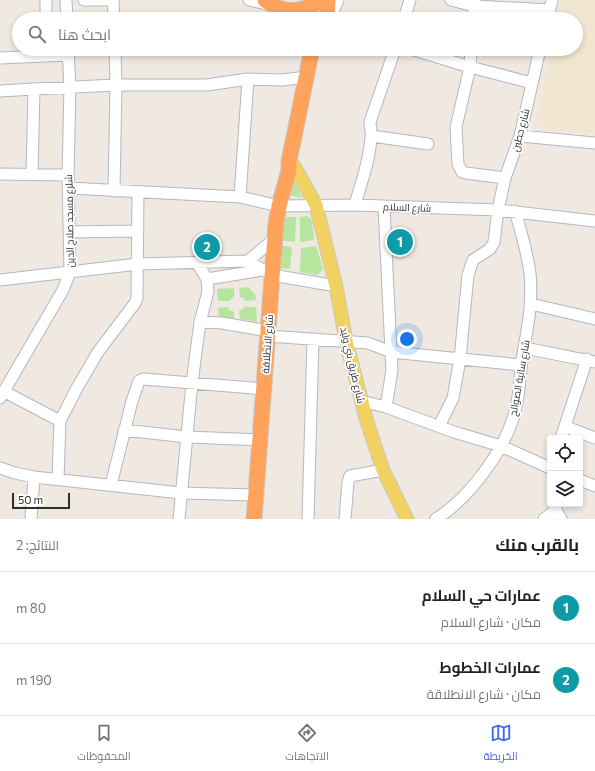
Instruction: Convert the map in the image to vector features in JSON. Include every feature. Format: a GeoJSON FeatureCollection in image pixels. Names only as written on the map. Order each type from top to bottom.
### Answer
{"type":"FeatureCollection","features":[{"type":"Feature","properties":{"kind":"highway"},"geometry":{"type":"LineString","coordinates":[[296,12],[311,7],[321,0]]}},
{"type":"Feature","properties":{"kind":"highway"},"geometry":{"type":"LineString","coordinates":[[327,12],[328,0]]}},
{"type":"Feature","properties":{"kind":"highway"},"geometry":{"type":"LineString","coordinates":[[268,2],[286,12]]}},
{"type":"Feature","properties":{"kind":"highway"},"geometry":{"type":"LineString","coordinates":[[291,168],[289,161],[311,56]]}},
{"type":"Feature","properties":{"kind":"highway"},"geometry":{"type":"LineString","coordinates":[[291,168],[296,159],[305,111],[316,75],[320,56]]}},
{"type":"Feature","properties":{"kind":"highway","name":"شارع الانطلاقة"},"geometry":{"type":"LineString","coordinates":[[254,519],[268,334],[267,273],[279,206],[291,168]]}},
{"type":"Feature","properties":{"kind":"main road","name":"شارع طريق بني وليد"},"geometry":{"type":"LineString","coordinates":[[291,168],[316,205],[336,286],[346,341],[361,401],[383,470],[407,519]]}},
{"type":"Feature","properties":{"kind":"street"},"geometry":{"type":"LineString","coordinates":[[46,0],[46,12]]}},
{"type":"Feature","properties":{"kind":"street"},"geometry":{"type":"LineString","coordinates":[[66,0],[67,12]]}},
{"type":"Feature","properties":{"kind":"street"},"geometry":{"type":"LineString","coordinates":[[84,0],[113,0],[114,12]]}},
{"type":"Feature","properties":{"kind":"street"},"geometry":{"type":"LineString","coordinates":[[249,0],[268,2]]}},
{"type":"Feature","properties":{"kind":"street"},"geometry":{"type":"LineString","coordinates":[[333,12],[338,0]]}},
{"type":"Feature","properties":{"kind":"street"},"geometry":{"type":"LineString","coordinates":[[406,12],[410,0]]}},
{"type":"Feature","properties":{"kind":"street"},"geometry":{"type":"LineString","coordinates":[[451,0],[550,10]]}},
{"type":"Feature","properties":{"kind":"street"},"geometry":{"type":"LineString","coordinates":[[0,58],[15,56]]}},
{"type":"Feature","properties":{"kind":"street","name":"شلرع مسجد صلاح الدين"},"geometry":{"type":"LineString","coordinates":[[2,395],[62,290],[70,272],[68,175],[70,87],[68,56]]}},
{"type":"Feature","properties":{"kind":"street"},"geometry":{"type":"LineString","coordinates":[[114,191],[115,56]]}},
{"type":"Feature","properties":{"kind":"street"},"geometry":{"type":"LineString","coordinates":[[355,205],[367,163],[372,136],[370,122],[393,56]]}},
{"type":"Feature","properties":{"kind":"street"},"geometry":{"type":"LineString","coordinates":[[434,56],[532,83]]}},
{"type":"Feature","properties":{"kind":"street"},"geometry":{"type":"LineString","coordinates":[[471,56],[470,67],[456,128],[458,164],[462,172],[505,178]]}},
{"type":"Feature","properties":{"kind":"street","name":"شارع حطين"},"geometry":{"type":"LineString","coordinates":[[439,426],[453,398],[460,359],[468,275],[473,260],[490,248],[494,242],[498,210],[505,178],[520,136],[538,56]]}},
{"type":"Feature","properties":{"kind":"street"},"geometry":{"type":"LineString","coordinates":[[240,197],[248,79]]}},
{"type":"Feature","properties":{"kind":"street"},"geometry":{"type":"LineString","coordinates":[[0,90],[116,85],[207,85],[248,79],[282,80],[305,85]]}},
{"type":"Feature","properties":{"kind":"street"},"geometry":{"type":"LineString","coordinates":[[32,174],[34,89]]}},
{"type":"Feature","properties":{"kind":"street"},"geometry":{"type":"LineString","coordinates":[[372,136],[428,144]]}},
{"type":"Feature","properties":{"kind":"street"},"geometry":{"type":"LineString","coordinates":[[520,136],[595,143]]}},
{"type":"Feature","properties":{"kind":"street"},"geometry":{"type":"LineString","coordinates":[[0,174],[68,175]]}},
{"type":"Feature","properties":{"kind":"street","name":"شارع السلام"},"geometry":{"type":"LineString","coordinates":[[69,188],[240,197],[279,206],[355,205],[515,211],[595,221]]}},
{"type":"Feature","properties":{"kind":"street"},"geometry":{"type":"LineString","coordinates":[[58,479],[60,421],[98,352],[135,303],[138,264],[138,192]]}},
{"type":"Feature","properties":{"kind":"street"},"geometry":{"type":"LineString","coordinates":[[384,206],[392,370],[386,407]]}},
{"type":"Feature","properties":{"kind":"street","name":"شارع سانية الصوالح"},"geometry":{"type":"LineString","coordinates":[[436,519],[462,498],[478,480],[510,429],[517,403],[521,365],[531,304],[527,255],[515,211]]}},
{"type":"Feature","properties":{"kind":"street"},"geometry":{"type":"LineString","coordinates":[[69,232],[138,231]]}},
{"type":"Feature","properties":{"kind":"street"},"geometry":{"type":"LineString","coordinates":[[248,261],[274,240]]}},
{"type":"Feature","properties":{"kind":"street"},"geometry":{"type":"LineString","coordinates":[[0,280],[138,264],[248,261],[267,273]]}},
{"type":"Feature","properties":{"kind":"street"},"geometry":{"type":"LineString","coordinates":[[179,519],[192,383],[200,322],[208,292],[207,279],[196,263]]}},
{"type":"Feature","properties":{"kind":"street"},"geometry":{"type":"LineString","coordinates":[[207,279],[267,273],[336,286]]}},
{"type":"Feature","properties":{"kind":"street"},"geometry":{"type":"LineString","coordinates":[[531,304],[595,319]]}},
{"type":"Feature","properties":{"kind":"street"},"geometry":{"type":"LineString","coordinates":[[200,322],[222,323],[268,334],[368,343],[391,352],[521,365]]}},
{"type":"Feature","properties":{"kind":"street"},"geometry":{"type":"LineString","coordinates":[[308,519],[313,339]]}},
{"type":"Feature","properties":{"kind":"street"},"geometry":{"type":"LineString","coordinates":[[525,348],[591,360],[562,435]]}},
{"type":"Feature","properties":{"kind":"street"},"geometry":{"type":"LineString","coordinates":[[111,485],[124,430],[139,381],[143,379],[264,389]]}},
{"type":"Feature","properties":{"kind":"street"},"geometry":{"type":"LineString","coordinates":[[2,395],[60,421]]}},
{"type":"Feature","properties":{"kind":"street"},"geometry":{"type":"LineString","coordinates":[[361,401],[386,407],[417,420],[500,446],[547,467]]}},
{"type":"Feature","properties":{"kind":"street"},"geometry":{"type":"LineString","coordinates":[[566,427],[595,438]]}},
{"type":"Feature","properties":{"kind":"street"},"geometry":{"type":"LineString","coordinates":[[124,430],[186,437],[260,440]]}},
{"type":"Feature","properties":{"kind":"street"},"geometry":{"type":"LineString","coordinates":[[0,468],[34,477],[181,493],[255,495]]}},
{"type":"Feature","properties":{"kind":"street"},"geometry":{"type":"LineString","coordinates":[[345,519],[348,482],[350,476],[383,470]]}},
{"type":"Feature","properties":{"kind":"street"},"geometry":{"type":"LineString","coordinates":[[31,519],[34,477]]}},
{"type":"Feature","properties":{"kind":"street"},"geometry":{"type":"LineString","coordinates":[[583,481],[595,486]]}},
{"type":"Feature","properties":{"kind":"street"},"geometry":{"type":"LineString","coordinates":[[544,519],[557,511]]}},
{"type":"Feature","properties":{"kind":"shaded area"},"geometry":{"type":"Polygon","coordinates":[[[561,0],[595,0],[595,134],[544,130],[536,122],[550,56],[583,56],[583,12],[558,12],[561,0]]]}},
{"type":"Feature","properties":{"kind":"green space"},"geometry":{"type":"Polygon","coordinates":[[[324,4],[322,12],[310,12],[324,4]]]}},
{"type":"Feature","properties":{"kind":"green space"},"geometry":{"type":"Polygon","coordinates":[[[292,176],[302,198],[289,195],[292,176]]]}},
{"type":"Feature","properties":{"kind":"green space"},"geometry":{"type":"Polygon","coordinates":[[[307,216],[312,220],[314,240],[300,242],[300,217],[307,216]]]}},
{"type":"Feature","properties":{"kind":"green space"},"geometry":{"type":"Polygon","coordinates":[[[284,217],[296,217],[295,242],[277,240],[284,217]]]}},
{"type":"Feature","properties":{"kind":"green space"},"geometry":{"type":"Polygon","coordinates":[[[277,245],[292,247],[290,269],[281,268],[275,264],[277,245]]]}},
{"type":"Feature","properties":{"kind":"green space"},"geometry":{"type":"Polygon","coordinates":[[[316,246],[323,269],[318,275],[300,272],[301,248],[316,246]]]}},
{"type":"Feature","properties":{"kind":"green space"},"geometry":{"type":"Polygon","coordinates":[[[248,287],[255,294],[256,300],[245,301],[244,298],[240,297],[239,288],[248,287]]]}},
{"type":"Feature","properties":{"kind":"green space"},"geometry":{"type":"Polygon","coordinates":[[[234,288],[234,296],[229,301],[218,301],[217,289],[234,288]]]}},
{"type":"Feature","properties":{"kind":"green space"},"geometry":{"type":"Polygon","coordinates":[[[228,307],[229,310],[234,312],[234,320],[219,319],[218,308],[228,307]]]}},
{"type":"Feature","properties":{"kind":"green space"},"geometry":{"type":"Polygon","coordinates":[[[244,307],[256,307],[257,322],[240,319],[239,311],[244,307]]]}},
{"type":"Feature","properties":{"kind":"place","name":"عمارات حي السلام"},"geometry":{"type":"Point","coordinates":[400,242]}},
{"type":"Feature","properties":{"kind":"place","name":"عمارات الخطوط"},"geometry":{"type":"Point","coordinates":[207,247]}}]}
